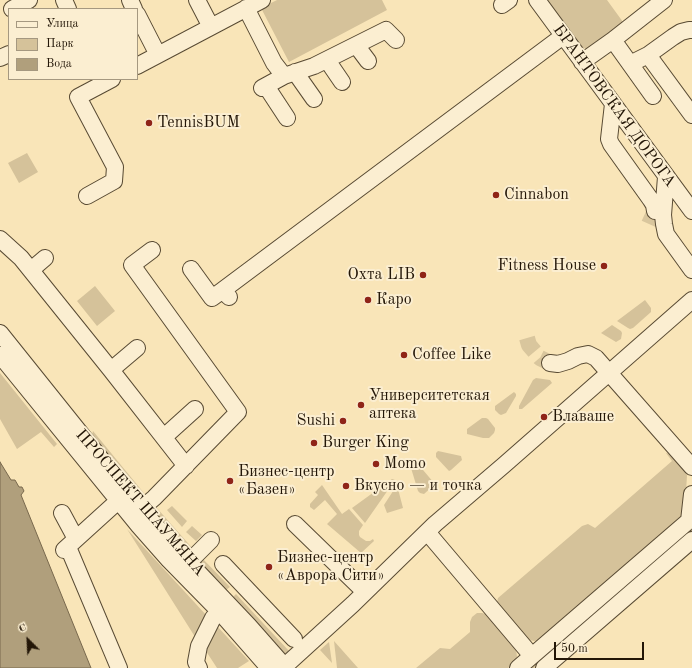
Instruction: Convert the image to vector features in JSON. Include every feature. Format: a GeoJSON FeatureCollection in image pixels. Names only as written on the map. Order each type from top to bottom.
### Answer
{"type":"FeatureCollection","features":[{"type":"Feature","properties":{"kind":"street"},"geometry":{"type":"LineString","coordinates":[[14,8],[29,0]]}},
{"type":"Feature","properties":{"kind":"street"},"geometry":{"type":"LineString","coordinates":[[197,0],[211,27]]}},
{"type":"Feature","properties":{"kind":"street"},"geometry":{"type":"LineString","coordinates":[[138,65],[262,0]]}},
{"type":"Feature","properties":{"kind":"street","name":"БРАНТОВСКАЯ ДОРОГА"},"geometry":{"type":"LineString","coordinates":[[537,0],[692,211]]}},
{"type":"Feature","properties":{"kind":"street"},"geometry":{"type":"LineString","coordinates":[[582,62],[664,0]]}},
{"type":"Feature","properties":{"kind":"street"},"geometry":{"type":"LineString","coordinates":[[246,8],[274,63],[290,74],[314,99]]}},
{"type":"Feature","properties":{"kind":"street"},"geometry":{"type":"LineString","coordinates":[[138,16],[158,55]]}},
{"type":"Feature","properties":{"kind":"street"},"geometry":{"type":"LineString","coordinates":[[287,118],[264,87],[290,74],[314,66],[386,30],[396,40]]}},
{"type":"Feature","properties":{"kind":"street"},"geometry":{"type":"LineString","coordinates":[[630,64],[648,55],[681,32],[692,30]]}},
{"type":"Feature","properties":{"kind":"street"},"geometry":{"type":"LineString","coordinates":[[191,270],[212,298],[226,294],[563,36]]}},
{"type":"Feature","properties":{"kind":"street"},"geometry":{"type":"LineString","coordinates":[[613,40],[653,96]]}},
{"type":"Feature","properties":{"kind":"street"},"geometry":{"type":"LineString","coordinates":[[356,45],[368,61]]}},
{"type":"Feature","properties":{"kind":"street"},"geometry":{"type":"LineString","coordinates":[[648,55],[692,115]]}},
{"type":"Feature","properties":{"kind":"street"},"geometry":{"type":"LineString","coordinates":[[326,60],[342,82]]}},
{"type":"Feature","properties":{"kind":"street"},"geometry":{"type":"LineString","coordinates":[[87,196],[114,181],[115,167],[78,97],[108,80]]}},
{"type":"Feature","properties":{"kind":"street"},"geometry":{"type":"LineString","coordinates":[[613,104],[609,139],[611,144],[651,200],[666,234],[692,270]]}},
{"type":"Feature","properties":{"kind":"street"},"geometry":{"type":"LineString","coordinates":[[659,218],[663,215],[666,177]]}},
{"type":"Feature","properties":{"kind":"street"},"geometry":{"type":"LineString","coordinates":[[659,218],[670,226],[692,256]]}},
{"type":"Feature","properties":{"kind":"street"},"geometry":{"type":"LineString","coordinates":[[0,239],[21,258],[31,270],[186,466]]}},
{"type":"Feature","properties":{"kind":"street"},"geometry":{"type":"LineString","coordinates":[[141,509],[186,466],[238,412],[132,265],[152,250]]}},
{"type":"Feature","properties":{"kind":"street"},"geometry":{"type":"LineString","coordinates":[[31,270],[45,258]]}},
{"type":"Feature","properties":{"kind":"street"},"geometry":{"type":"LineString","coordinates":[[280,667],[366,592],[434,524],[501,468],[692,300]]}},
{"type":"Feature","properties":{"kind":"street","name":"ПРОСПЕКТ ШАУМЯНА"},"geometry":{"type":"LineString","coordinates":[[0,333],[141,509],[189,562],[221,604],[280,667]]}},
{"type":"Feature","properties":{"kind":"street"},"geometry":{"type":"LineString","coordinates":[[111,370],[137,348]]}},
{"type":"Feature","properties":{"kind":"street"},"geometry":{"type":"LineString","coordinates":[[550,363],[558,364],[578,356],[588,354],[596,358],[692,468]]}},
{"type":"Feature","properties":{"kind":"street","name":"ПРОСПЕКТ ШАУМЯНА"},"geometry":{"type":"LineString","coordinates":[[0,355],[144,532],[170,560],[221,604]]}},
{"type":"Feature","properties":{"kind":"street"},"geometry":{"type":"LineString","coordinates":[[164,437],[195,409]]}},
{"type":"Feature","properties":{"kind":"street"},"geometry":{"type":"LineString","coordinates":[[518,668],[690,519],[692,494]]}},
{"type":"Feature","properties":{"kind":"street"},"geometry":{"type":"LineString","coordinates":[[69,545],[118,501]]}},
{"type":"Feature","properties":{"kind":"street"},"geometry":{"type":"LineString","coordinates":[[62,513],[69,545],[120,668]]}},
{"type":"Feature","properties":{"kind":"street"},"geometry":{"type":"LineString","coordinates":[[295,524],[366,592]]}},
{"type":"Feature","properties":{"kind":"street"},"geometry":{"type":"LineString","coordinates":[[427,532],[532,656]]}},
{"type":"Feature","properties":{"kind":"street"},"geometry":{"type":"LineString","coordinates":[[189,562],[210,540]]}},
{"type":"Feature","properties":{"kind":"street"},"geometry":{"type":"LineString","coordinates":[[544,668],[692,540]]}},
{"type":"Feature","properties":{"kind":"street"},"geometry":{"type":"LineString","coordinates":[[223,564],[294,639]]}},
{"type":"Feature","properties":{"kind":"street"},"geometry":{"type":"LineString","coordinates":[[199,668],[196,662],[199,646],[221,604],[241,583]]}},
{"type":"Feature","properties":{"kind":"green space"},"geometry":{"type":"Polygon","coordinates":[[[277,0],[382,0],[387,10],[289,62],[261,8],[277,0]]]}},
{"type":"Feature","properties":{"kind":"green space"},"geometry":{"type":"Polygon","coordinates":[[[547,0],[607,0],[623,22],[596,46],[588,50],[580,46],[547,0]]]}},
{"type":"Feature","properties":{"kind":"green space"},"geometry":{"type":"Polygon","coordinates":[[[27,153],[38,172],[19,183],[8,163],[27,153]]]}},
{"type":"Feature","properties":{"kind":"green space"},"geometry":{"type":"Polygon","coordinates":[[[95,286],[115,311],[97,326],[77,301],[95,286]]]}},
{"type":"Feature","properties":{"kind":"green space"},"geometry":{"type":"Polygon","coordinates":[[[645,300],[651,308],[651,312],[633,328],[630,329],[617,321],[645,300]]]}},
{"type":"Feature","properties":{"kind":"green space"},"geometry":{"type":"Polygon","coordinates":[[[612,325],[622,333],[621,339],[616,342],[601,333],[612,325]]]}},
{"type":"Feature","properties":{"kind":"green space"},"geometry":{"type":"Polygon","coordinates":[[[0,373],[57,444],[54,447],[41,432],[17,449],[0,419],[0,373]]]}},
{"type":"Feature","properties":{"kind":"green space"},"geometry":{"type":"Polygon","coordinates":[[[536,378],[550,380],[552,383],[522,409],[519,409],[519,406],[533,380],[536,378]]]}},
{"type":"Feature","properties":{"kind":"green space"},"geometry":{"type":"Polygon","coordinates":[[[514,392],[516,396],[506,413],[501,415],[499,414],[495,410],[495,406],[514,392]]]}},
{"type":"Feature","properties":{"kind":"green space"},"geometry":{"type":"Polygon","coordinates":[[[482,418],[488,419],[495,428],[494,433],[489,438],[467,434],[467,429],[482,418]]]}},
{"type":"Feature","properties":{"kind":"green space"},"geometry":{"type":"Polygon","coordinates":[[[93,431],[148,498],[143,500],[92,435],[93,431]]]}},
{"type":"Feature","properties":{"kind":"green space"},"geometry":{"type":"Polygon","coordinates":[[[438,451],[461,456],[462,460],[449,471],[436,457],[436,453],[438,451]]]}},
{"type":"Feature","properties":{"kind":"green space"},"geometry":{"type":"Polygon","coordinates":[[[666,453],[671,454],[687,475],[685,509],[680,520],[541,640],[529,640],[498,606],[498,598],[582,526],[588,524],[595,528],[672,461],[666,453]]]}},
{"type":"Feature","properties":{"kind":"green space"},"geometry":{"type":"Polygon","coordinates":[[[415,463],[418,464],[434,483],[433,486],[424,494],[418,491],[411,468],[411,466],[415,463]]]}},
{"type":"Feature","properties":{"kind":"green space"},"geometry":{"type":"Polygon","coordinates":[[[392,479],[395,480],[365,523],[352,508],[392,479]]]}},
{"type":"Feature","properties":{"kind":"green space"},"geometry":{"type":"Polygon","coordinates":[[[322,485],[342,514],[349,509],[363,525],[359,531],[360,537],[366,541],[373,539],[374,541],[361,553],[327,524],[337,514],[325,500],[314,510],[310,507],[310,504],[318,495],[315,492],[322,485]]]}},
{"type":"Feature","properties":{"kind":"green space"},"geometry":{"type":"Polygon","coordinates":[[[397,485],[403,508],[387,513],[384,505],[397,485]]]}},
{"type":"Feature","properties":{"kind":"green space"},"geometry":{"type":"Polygon","coordinates":[[[172,506],[187,521],[182,527],[167,510],[172,506]]]}},
{"type":"Feature","properties":{"kind":"green space"},"geometry":{"type":"Polygon","coordinates":[[[156,507],[194,550],[191,552],[153,511],[156,507]]]}},
{"type":"Feature","properties":{"kind":"green space"},"geometry":{"type":"Polygon","coordinates":[[[192,526],[202,535],[196,541],[186,532],[192,526]]]}},
{"type":"Feature","properties":{"kind":"green space"},"geometry":{"type":"Polygon","coordinates":[[[692,527],[692,532],[534,668],[528,668],[692,527]]]}},
{"type":"Feature","properties":{"kind":"green space"},"geometry":{"type":"Polygon","coordinates":[[[127,529],[207,616],[197,640],[127,529]]]}},
{"type":"Feature","properties":{"kind":"green space"},"geometry":{"type":"Polygon","coordinates":[[[201,557],[230,587],[226,590],[198,560],[201,557]]]}},
{"type":"Feature","properties":{"kind":"green space"},"geometry":{"type":"Polygon","coordinates":[[[236,594],[289,651],[285,655],[233,597],[236,594]]]}},
{"type":"Feature","properties":{"kind":"green space"},"geometry":{"type":"Polygon","coordinates":[[[477,613],[486,614],[490,617],[516,649],[517,657],[514,663],[508,668],[416,668],[440,648],[450,649],[470,632],[470,622],[472,617],[477,613]]]}},
{"type":"Feature","properties":{"kind":"green space"},"geometry":{"type":"Polygon","coordinates":[[[217,626],[249,661],[238,668],[217,668],[204,648],[217,626]]]}},
{"type":"Feature","properties":{"kind":"green space"},"geometry":{"type":"Polygon","coordinates":[[[334,641],[358,668],[337,668],[334,641]]]}},
{"type":"Feature","properties":{"kind":"green space"},"geometry":{"type":"Polygon","coordinates":[[[329,642],[332,663],[320,650],[329,642]]]}},
{"type":"Feature","properties":{"kind":"water"},"geometry":{"type":"Polygon","coordinates":[[[0,462],[11,480],[15,480],[19,487],[22,487],[24,491],[21,495],[91,668],[0,668],[0,462]]]}},
{"type":"Feature","properties":{"kind":"tunnel"},"geometry":{"type":"LineString","coordinates":[[649,224],[655,211]]}},
{"type":"Feature","properties":{"kind":"tunnel"},"geometry":{"type":"LineString","coordinates":[[527,338],[529,345],[540,358],[550,363]]}},
{"type":"Feature","properties":{"kind":"place","name":"TennisBUM"},"geometry":{"type":"Point","coordinates":[149,123]}},
{"type":"Feature","properties":{"kind":"place","name":"Cinnabon"},"geometry":{"type":"Point","coordinates":[496,195]}},
{"type":"Feature","properties":{"kind":"place","name":"Fitness House"},"geometry":{"type":"Point","coordinates":[604,266]}},
{"type":"Feature","properties":{"kind":"place","name":"Охта LIB"},"geometry":{"type":"Point","coordinates":[423,275]}},
{"type":"Feature","properties":{"kind":"place","name":"Каро"},"geometry":{"type":"Point","coordinates":[368,300]}},
{"type":"Feature","properties":{"kind":"place","name":"Coffee Like"},"geometry":{"type":"Point","coordinates":[404,355]}},
{"type":"Feature","properties":{"kind":"place","name":"Университетская аптека"},"geometry":{"type":"Point","coordinates":[361,405]}},
{"type":"Feature","properties":{"kind":"place","name":"Влаваше"},"geometry":{"type":"Point","coordinates":[544,417]}},
{"type":"Feature","properties":{"kind":"place","name":"Sushi"},"geometry":{"type":"Point","coordinates":[343,421]}},
{"type":"Feature","properties":{"kind":"place","name":"Burger King"},"geometry":{"type":"Point","coordinates":[314,443]}},
{"type":"Feature","properties":{"kind":"place","name":"Momo"},"geometry":{"type":"Point","coordinates":[376,464]}},
{"type":"Feature","properties":{"kind":"place","name":"Бизнес-центр «Базен»"},"geometry":{"type":"Point","coordinates":[230,481]}},
{"type":"Feature","properties":{"kind":"place","name":"Вкусно — и точка"},"geometry":{"type":"Point","coordinates":[346,486]}},
{"type":"Feature","properties":{"kind":"place","name":"Бизнес-центр «Аврора Сити»"},"geometry":{"type":"Point","coordinates":[269,567]}}]}
